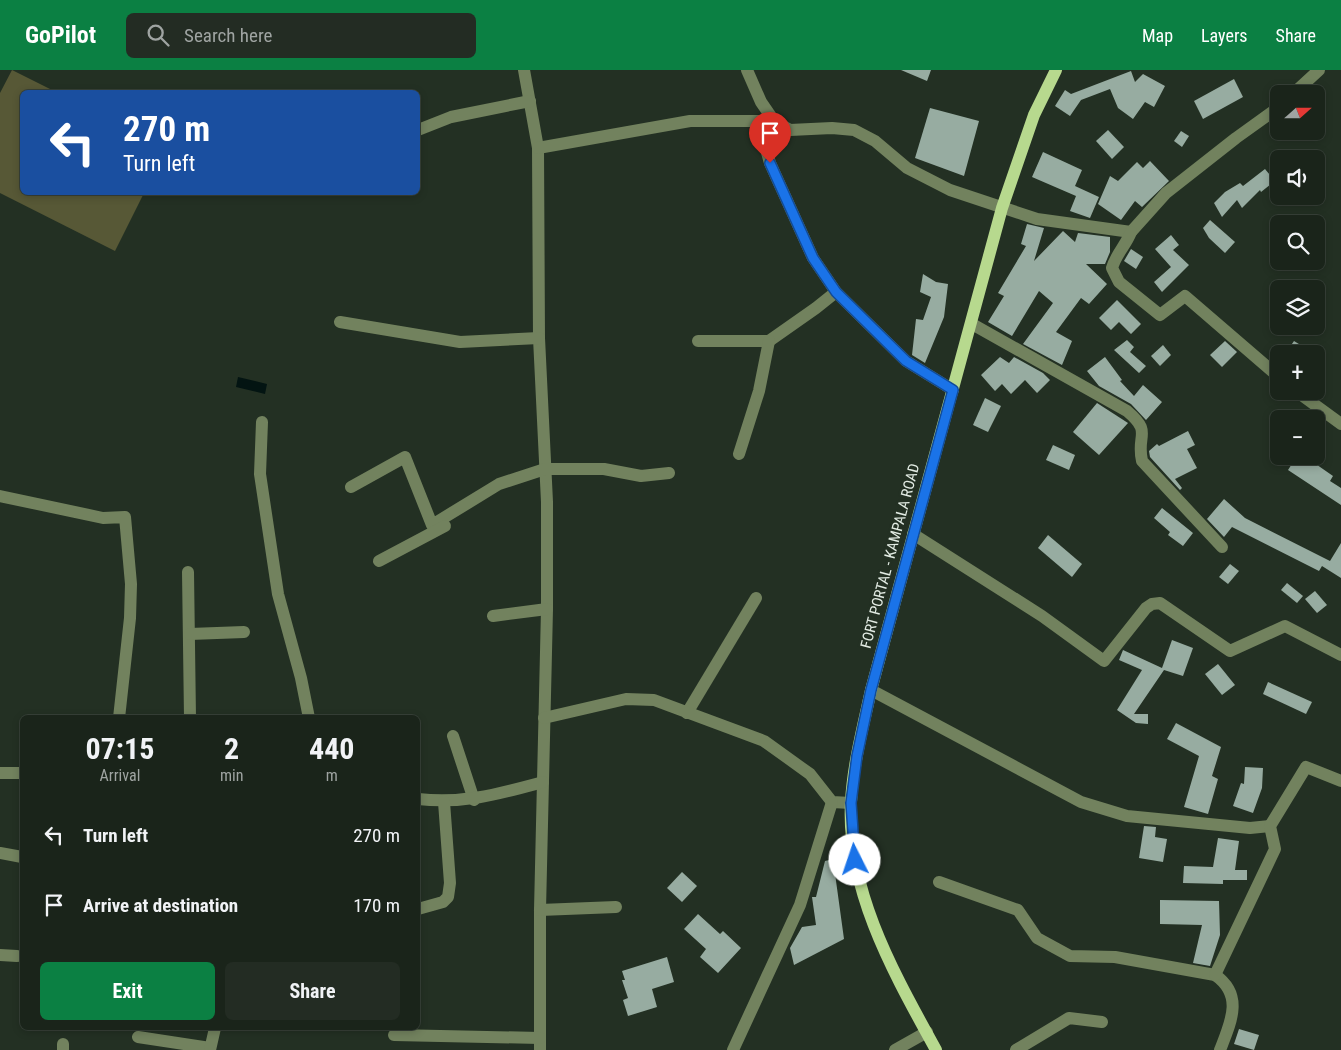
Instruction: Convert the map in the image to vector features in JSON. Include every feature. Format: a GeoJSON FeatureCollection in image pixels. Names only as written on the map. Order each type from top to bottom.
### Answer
{"type":"FeatureCollection","features":[{"type":"Feature","properties":{"kind":"main road","name":"FORT PORTAL - KAMPALA ROAD"},"geometry":{"type":"LineString","coordinates":[[936,1050],[885,951],[867,905],[855,860],[851,803],[857,756],[871,690],[1002,208],[1034,115],[1056,70]]}},
{"type":"Feature","properties":{"kind":"street"},"geometry":{"type":"LineString","coordinates":[[394,1035],[540,1044],[540,910],[547,609],[545,469],[539,338],[538,148],[524,70]]}},
{"type":"Feature","properties":{"kind":"street"},"geometry":{"type":"LineString","coordinates":[[747,70],[761,102],[774,121],[790,130],[832,128],[854,130],[875,141],[907,168],[950,190],[1037,219],[1131,232]]}},
{"type":"Feature","properties":{"kind":"street"},"geometry":{"type":"LineString","coordinates":[[1303,85],[1319,70]]}},
{"type":"Feature","properties":{"kind":"street"},"geometry":{"type":"LineString","coordinates":[[420,129],[451,118],[530,101]]}},
{"type":"Feature","properties":{"kind":"street"},"geometry":{"type":"LineString","coordinates":[[1270,113],[1166,193],[1131,232],[1127,245],[1115,259],[1112,268],[1119,282],[1160,315],[1185,296],[1270,369]]}},
{"type":"Feature","properties":{"kind":"street"},"geometry":{"type":"LineString","coordinates":[[538,148],[690,121],[774,121]]}},
{"type":"Feature","properties":{"kind":"street"},"geometry":{"type":"LineString","coordinates":[[758,121],[774,171],[813,258],[836,292],[906,361],[953,390]]}},
{"type":"Feature","properties":{"kind":"street"},"geometry":{"type":"LineString","coordinates":[[698,341],[769,341],[836,292]]}},
{"type":"Feature","properties":{"kind":"street"},"geometry":{"type":"LineString","coordinates":[[340,322],[460,342],[539,338]]}},
{"type":"Feature","properties":{"kind":"street"},"geometry":{"type":"LineString","coordinates":[[972,324],[1126,411],[1139,422],[1143,429],[1140,451],[1142,461],[1222,547]]}},
{"type":"Feature","properties":{"kind":"street"},"geometry":{"type":"LineString","coordinates":[[739,454],[759,391],[769,341]]}},
{"type":"Feature","properties":{"kind":"street"},"geometry":{"type":"LineString","coordinates":[[1308,400],[1341,424]]}},
{"type":"Feature","properties":{"kind":"street"},"geometry":{"type":"LineString","coordinates":[[262,422],[260,474],[278,594],[301,678],[308,715]]}},
{"type":"Feature","properties":{"kind":"street"},"geometry":{"type":"LineString","coordinates":[[351,487],[405,457],[432,525],[499,484],[545,469],[604,469],[641,476],[669,472]]}},
{"type":"Feature","properties":{"kind":"street"},"geometry":{"type":"LineString","coordinates":[[0,496],[103,518],[125,517],[131,584],[130,618],[119,715]]}},
{"type":"Feature","properties":{"kind":"street"},"geometry":{"type":"LineString","coordinates":[[378,561],[445,527],[441,519]]}},
{"type":"Feature","properties":{"kind":"street"},"geometry":{"type":"LineString","coordinates":[[913,534],[1042,616],[1104,660],[1146,608],[1152,604],[1160,603],[1230,650],[1285,626],[1341,655]]}},
{"type":"Feature","properties":{"kind":"street"},"geometry":{"type":"LineString","coordinates":[[188,572],[190,715]]}},
{"type":"Feature","properties":{"kind":"street"},"geometry":{"type":"LineString","coordinates":[[687,713],[756,598]]}},
{"type":"Feature","properties":{"kind":"street"},"geometry":{"type":"LineString","coordinates":[[493,616],[547,609]]}},
{"type":"Feature","properties":{"kind":"street"},"geometry":{"type":"LineString","coordinates":[[190,634],[244,632]]}},
{"type":"Feature","properties":{"kind":"street"},"geometry":{"type":"LineString","coordinates":[[871,690],[1081,802],[1127,816],[1250,828],[1270,826]]}},
{"type":"Feature","properties":{"kind":"street"},"geometry":{"type":"LineString","coordinates":[[544,718],[626,699],[654,700],[764,741],[810,774],[832,802],[851,803]]}},
{"type":"Feature","properties":{"kind":"street"},"geometry":{"type":"LineString","coordinates":[[453,736],[474,800]]}},
{"type":"Feature","properties":{"kind":"street"},"geometry":{"type":"LineString","coordinates":[[1215,975],[1275,849],[1270,826],[1306,768],[1341,781]]}},
{"type":"Feature","properties":{"kind":"street"},"geometry":{"type":"LineString","coordinates":[[0,773],[20,773]]}},
{"type":"Feature","properties":{"kind":"street"},"geometry":{"type":"LineString","coordinates":[[420,799],[444,802],[474,800],[543,782]]}},
{"type":"Feature","properties":{"kind":"street"},"geometry":{"type":"LineString","coordinates":[[420,908],[444,902],[449,892],[444,802]]}},
{"type":"Feature","properties":{"kind":"street"},"geometry":{"type":"LineString","coordinates":[[733,1050],[800,905],[832,802]]}},
{"type":"Feature","properties":{"kind":"street"},"geometry":{"type":"LineString","coordinates":[[0,853],[20,857]]}},
{"type":"Feature","properties":{"kind":"street"},"geometry":{"type":"LineString","coordinates":[[939,882],[1018,910],[1037,938],[1070,956],[1115,957],[1215,975],[1227,983],[1232,995],[1233,1008],[1230,1026],[1220,1050]]}},
{"type":"Feature","properties":{"kind":"street"},"geometry":{"type":"LineString","coordinates":[[540,910],[616,907]]}},
{"type":"Feature","properties":{"kind":"street"},"geometry":{"type":"LineString","coordinates":[[0,955],[17,956]]}},
{"type":"Feature","properties":{"kind":"street"},"geometry":{"type":"LineString","coordinates":[[1016,1050],[1069,1018],[1102,1022]]}},
{"type":"Feature","properties":{"kind":"street"},"geometry":{"type":"LineString","coordinates":[[138,1037],[210,1049],[215,1030]]}},
{"type":"Feature","properties":{"kind":"street"},"geometry":{"type":"LineString","coordinates":[[895,1050],[926,1032]]}},
{"type":"Feature","properties":{"kind":"green space"},"geometry":{"type":"Polygon","coordinates":[[[12,70],[52,90],[20,90],[20,195],[143,195],[115,251],[0,193],[0,93],[12,70]]]}},
{"type":"Feature","properties":{"kind":"shaded area"},"geometry":{"type":"Polygon","coordinates":[[[238,377],[267,384],[265,394],[236,387],[238,377]]]}},
{"type":"Feature","properties":{"kind":"building"},"geometry":{"type":"Polygon","coordinates":[[[901,70],[931,70],[927,81],[901,70]]]}},
{"type":"Feature","properties":{"kind":"building"},"geometry":{"type":"Polygon","coordinates":[[[1131,71],[1135,82],[1143,74],[1165,86],[1154,107],[1145,102],[1133,119],[1118,108],[1110,89],[1081,100],[1070,116],[1055,106],[1065,90],[1071,94],[1131,71]]]}},
{"type":"Feature","properties":{"kind":"building"},"geometry":{"type":"Polygon","coordinates":[[[1234,79],[1243,97],[1203,119],[1194,101],[1234,79]]]}},
{"type":"Feature","properties":{"kind":"building"},"geometry":{"type":"Polygon","coordinates":[[[930,108],[979,121],[964,176],[915,158],[930,108]]]}},
{"type":"Feature","properties":{"kind":"building"},"geometry":{"type":"Polygon","coordinates":[[[1108,130],[1124,147],[1112,159],[1096,141],[1108,130]]]}},
{"type":"Feature","properties":{"kind":"building"},"geometry":{"type":"Polygon","coordinates":[[[1181,131],[1189,136],[1182,147],[1174,141],[1181,131]]]}},
{"type":"Feature","properties":{"kind":"building"},"geometry":{"type":"Polygon","coordinates":[[[1043,152],[1082,170],[1075,186],[1099,197],[1090,218],[1070,211],[1076,196],[1032,177],[1043,152]]]}},
{"type":"Feature","properties":{"kind":"building"},"geometry":{"type":"Polygon","coordinates":[[[1150,161],[1169,181],[1142,207],[1135,201],[1121,220],[1098,204],[1110,176],[1118,181],[1137,162],[1143,168],[1150,161]]]}},
{"type":"Feature","properties":{"kind":"building"},"geometry":{"type":"Polygon","coordinates":[[[1265,169],[1270,175],[1270,185],[1261,192],[1260,190],[1242,208],[1237,200],[1222,217],[1214,203],[1225,192],[1240,183],[1243,186],[1265,169]]]}},
{"type":"Feature","properties":{"kind":"building"},"geometry":{"type":"Polygon","coordinates":[[[1210,220],[1235,242],[1225,253],[1209,238],[1203,228],[1210,220]]]}},
{"type":"Feature","properties":{"kind":"building"},"geometry":{"type":"Polygon","coordinates":[[[1027,224],[1044,228],[1034,261],[1063,231],[1075,242],[1078,233],[1110,237],[1110,252],[1105,264],[1086,264],[1107,284],[1089,304],[1081,298],[1056,332],[1072,341],[1062,365],[1023,344],[1053,303],[1039,291],[1012,336],[988,322],[1004,296],[998,293],[1026,246],[1021,244],[1027,224]]]}},
{"type":"Feature","properties":{"kind":"building"},"geometry":{"type":"Polygon","coordinates":[[[1171,235],[1179,245],[1173,250],[1189,265],[1162,292],[1154,282],[1171,267],[1155,249],[1171,235]]]}},
{"type":"Feature","properties":{"kind":"building"},"geometry":{"type":"Polygon","coordinates":[[[1131,249],[1143,257],[1136,269],[1124,261],[1131,249]]]}},
{"type":"Feature","properties":{"kind":"building"},"geometry":{"type":"Polygon","coordinates":[[[923,274],[936,282],[948,284],[944,317],[925,363],[912,355],[916,319],[923,320],[931,297],[920,292],[923,274]]]}},
{"type":"Feature","properties":{"kind":"building"},"geometry":{"type":"Polygon","coordinates":[[[1117,300],[1141,324],[1131,334],[1119,322],[1111,330],[1099,318],[1117,300]]]}},
{"type":"Feature","properties":{"kind":"building"},"geometry":{"type":"Polygon","coordinates":[[[1127,340],[1134,347],[1130,352],[1146,366],[1139,373],[1114,350],[1127,340]]]}},
{"type":"Feature","properties":{"kind":"building"},"geometry":{"type":"Polygon","coordinates":[[[1225,341],[1237,352],[1222,367],[1210,355],[1225,341]]]}},
{"type":"Feature","properties":{"kind":"building"},"geometry":{"type":"Polygon","coordinates":[[[1294,341],[1300,345],[1291,345],[1294,341]]]}},
{"type":"Feature","properties":{"kind":"building"},"geometry":{"type":"Polygon","coordinates":[[[1163,345],[1171,355],[1160,366],[1151,356],[1163,345]]]}},
{"type":"Feature","properties":{"kind":"building"},"geometry":{"type":"Polygon","coordinates":[[[1000,357],[1009,363],[1014,357],[1043,373],[1050,380],[1037,393],[1025,380],[1011,394],[1002,384],[995,391],[981,375],[1000,357]]]}},
{"type":"Feature","properties":{"kind":"building"},"geometry":{"type":"Polygon","coordinates":[[[1105,357],[1122,380],[1120,381],[1134,396],[1143,385],[1162,402],[1146,420],[1131,404],[1099,386],[1087,371],[1105,357]]]}},
{"type":"Feature","properties":{"kind":"building"},"geometry":{"type":"Polygon","coordinates":[[[985,398],[1001,406],[988,432],[973,425],[985,398]]]}},
{"type":"Feature","properties":{"kind":"building"},"geometry":{"type":"Polygon","coordinates":[[[1097,403],[1128,423],[1099,455],[1073,432],[1097,403]]]}},
{"type":"Feature","properties":{"kind":"building"},"geometry":{"type":"Polygon","coordinates":[[[1188,431],[1195,445],[1187,449],[1197,468],[1175,479],[1182,488],[1180,490],[1150,457],[1149,451],[1157,444],[1159,446],[1188,431]]]}},
{"type":"Feature","properties":{"kind":"building"},"geometry":{"type":"Polygon","coordinates":[[[1053,445],[1075,455],[1069,470],[1046,460],[1053,445]]]}},
{"type":"Feature","properties":{"kind":"building"},"geometry":{"type":"Polygon","coordinates":[[[1291,465],[1317,465],[1333,476],[1330,481],[1341,488],[1341,505],[1288,470],[1291,465]]]}},
{"type":"Feature","properties":{"kind":"building"},"geometry":{"type":"Polygon","coordinates":[[[1224,499],[1245,518],[1330,561],[1341,543],[1341,578],[1322,566],[1319,571],[1232,527],[1224,537],[1207,519],[1224,499]]]}},
{"type":"Feature","properties":{"kind":"building"},"geometry":{"type":"Polygon","coordinates":[[[1162,508],[1193,533],[1183,546],[1168,535],[1170,532],[1154,518],[1162,508]]]}},
{"type":"Feature","properties":{"kind":"building"},"geometry":{"type":"Polygon","coordinates":[[[1048,535],[1082,564],[1072,577],[1038,548],[1048,535]]]}},
{"type":"Feature","properties":{"kind":"building"},"geometry":{"type":"Polygon","coordinates":[[[1230,564],[1239,571],[1228,584],[1219,577],[1230,564]]]}},
{"type":"Feature","properties":{"kind":"building"},"geometry":{"type":"Polygon","coordinates":[[[1287,583],[1303,596],[1297,603],[1281,590],[1287,583]]]}},
{"type":"Feature","properties":{"kind":"building"},"geometry":{"type":"Polygon","coordinates":[[[1315,591],[1327,605],[1317,613],[1305,599],[1315,591]]]}},
{"type":"Feature","properties":{"kind":"building"},"geometry":{"type":"Polygon","coordinates":[[[1172,640],[1193,648],[1183,676],[1164,670],[1134,714],[1148,714],[1148,724],[1136,723],[1117,710],[1142,670],[1119,660],[1123,650],[1162,668],[1172,640]]]}},
{"type":"Feature","properties":{"kind":"building"},"geometry":{"type":"Polygon","coordinates":[[[1218,664],[1235,685],[1222,695],[1205,674],[1218,664]]]}},
{"type":"Feature","properties":{"kind":"building"},"geometry":{"type":"Polygon","coordinates":[[[1268,682],[1312,702],[1306,714],[1263,694],[1268,682]]]}},
{"type":"Feature","properties":{"kind":"building"},"geometry":{"type":"Polygon","coordinates":[[[1176,723],[1221,747],[1212,776],[1218,779],[1208,814],[1184,807],[1199,756],[1167,739],[1176,723]]]}},
{"type":"Feature","properties":{"kind":"building"},"geometry":{"type":"Polygon","coordinates":[[[1245,767],[1263,768],[1262,788],[1253,813],[1233,806],[1241,783],[1244,784],[1245,767]]]}},
{"type":"Feature","properties":{"kind":"building"},"geometry":{"type":"Polygon","coordinates":[[[1144,826],[1156,827],[1155,837],[1167,839],[1163,862],[1139,858],[1144,826]]]}},
{"type":"Feature","properties":{"kind":"building"},"geometry":{"type":"Polygon","coordinates":[[[1218,838],[1239,841],[1235,870],[1247,870],[1247,880],[1223,880],[1223,884],[1183,883],[1184,866],[1213,867],[1218,838]]]}},
{"type":"Feature","properties":{"kind":"building"},"geometry":{"type":"Polygon","coordinates":[[[833,859],[844,939],[794,965],[790,948],[802,927],[816,925],[812,897],[816,897],[825,861],[833,859]]]}},
{"type":"Feature","properties":{"kind":"building"},"geometry":{"type":"Polygon","coordinates":[[[682,872],[697,886],[682,902],[667,888],[682,872]]]}},
{"type":"Feature","properties":{"kind":"building"},"geometry":{"type":"Polygon","coordinates":[[[1160,900],[1219,901],[1220,935],[1210,966],[1193,963],[1202,925],[1160,924],[1160,900]]]}},
{"type":"Feature","properties":{"kind":"building"},"geometry":{"type":"Polygon","coordinates":[[[698,914],[720,934],[723,931],[741,948],[718,973],[700,957],[706,949],[684,929],[698,914]]]}},
{"type":"Feature","properties":{"kind":"building"},"geometry":{"type":"Polygon","coordinates":[[[667,957],[674,982],[652,989],[657,1007],[628,1016],[623,1000],[628,998],[622,980],[625,980],[622,971],[667,957]]]}},
{"type":"Feature","properties":{"kind":"building"},"geometry":{"type":"Polygon","coordinates":[[[1239,1029],[1259,1035],[1254,1050],[1234,1044],[1239,1029]]]}},
{"type":"Feature","properties":{"kind":"route"},"geometry":{"type":"LineString","coordinates":[[770,163],[813,258],[836,292],[906,361],[953,390],[871,690],[860,740],[851,803],[855,860]]}}]}
